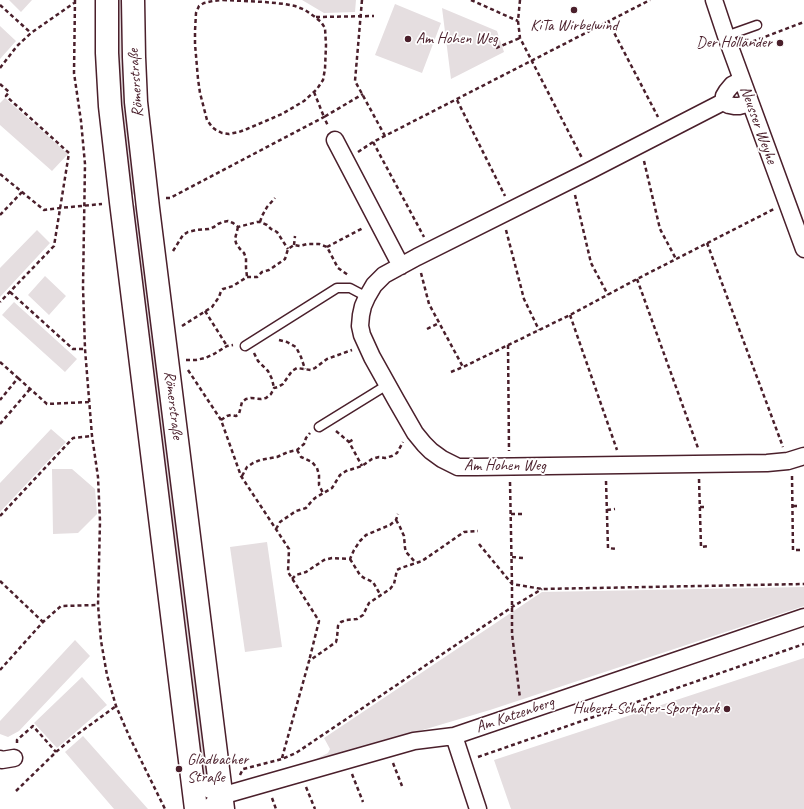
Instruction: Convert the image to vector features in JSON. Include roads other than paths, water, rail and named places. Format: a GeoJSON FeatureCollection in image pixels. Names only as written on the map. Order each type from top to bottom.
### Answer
{"type":"FeatureCollection","features":[{"type":"Feature","properties":{"kind":"main road","name":"Römerstraße"},"geometry":{"type":"LineString","coordinates":[[107,0],[107,53],[111,114],[196,809]]}},
{"type":"Feature","properties":{"kind":"main road","name":"Römerstraße"},"geometry":{"type":"LineString","coordinates":[[133,0],[136,102],[218,805]]}},
{"type":"Feature","properties":{"kind":"street","name":"Neusser Weyhe"},"geometry":{"type":"LineString","coordinates":[[714,0],[728,43],[804,249]]}},
{"type":"Feature","properties":{"kind":"street"},"geometry":{"type":"LineString","coordinates":[[724,102],[726,91],[732,85],[742,80]]}},
{"type":"Feature","properties":{"kind":"street"},"geometry":{"type":"LineString","coordinates":[[724,102],[728,105],[734,106],[750,103]]}},
{"type":"Feature","properties":{"kind":"street"},"geometry":{"type":"LineString","coordinates":[[370,291],[384,275],[724,102]]}},
{"type":"Feature","properties":{"kind":"street"},"geometry":{"type":"LineString","coordinates":[[335,140],[401,266]]}},
{"type":"Feature","properties":{"kind":"street","name":"Am Hohen Weg"},"geometry":{"type":"LineString","coordinates":[[370,291],[363,306],[361,315],[360,326],[365,342],[387,385],[415,433],[431,451],[442,459],[458,467],[767,463],[788,461],[804,456]]}},
{"type":"Feature","properties":{"kind":"street","name":"Am Katzenberg"},"geometry":{"type":"LineString","coordinates":[[218,805],[301,774],[414,741],[454,736],[804,617]]}},
{"type":"Feature","properties":{"kind":"street"},"geometry":{"type":"LineString","coordinates":[[454,736],[478,809]]}},
{"type":"Feature","properties":{"kind":"street"},"geometry":{"type":"LineString","coordinates":[[192,780],[218,805]]}},
{"type":"Feature","properties":{"kind":"lane"},"geometry":{"type":"LineString","coordinates":[[728,43],[757,25]]}},
{"type":"Feature","properties":{"kind":"lane"},"geometry":{"type":"LineString","coordinates":[[248,347],[337,288],[370,291]]}},
{"type":"Feature","properties":{"kind":"lane"},"geometry":{"type":"LineString","coordinates":[[319,427],[387,385]]}},
{"type":"Feature","properties":{"kind":"place","name":"KiTa Wirbelwind"},"geometry":{"type":"Point","coordinates":[574,10]}},
{"type":"Feature","properties":{"kind":"place","name":"Am Hohen Weg"},"geometry":{"type":"Point","coordinates":[408,39]}},
{"type":"Feature","properties":{"kind":"place","name":"Der Holländer"},"geometry":{"type":"Point","coordinates":[780,43]}},
{"type":"Feature","properties":{"kind":"place","name":"Hubert-Schäfer-Sportpark"},"geometry":{"type":"Point","coordinates":[727,709]}},
{"type":"Feature","properties":{"kind":"place","name":"Gladbacher Straße"},"geometry":{"type":"Point","coordinates":[179,769]}}]}
